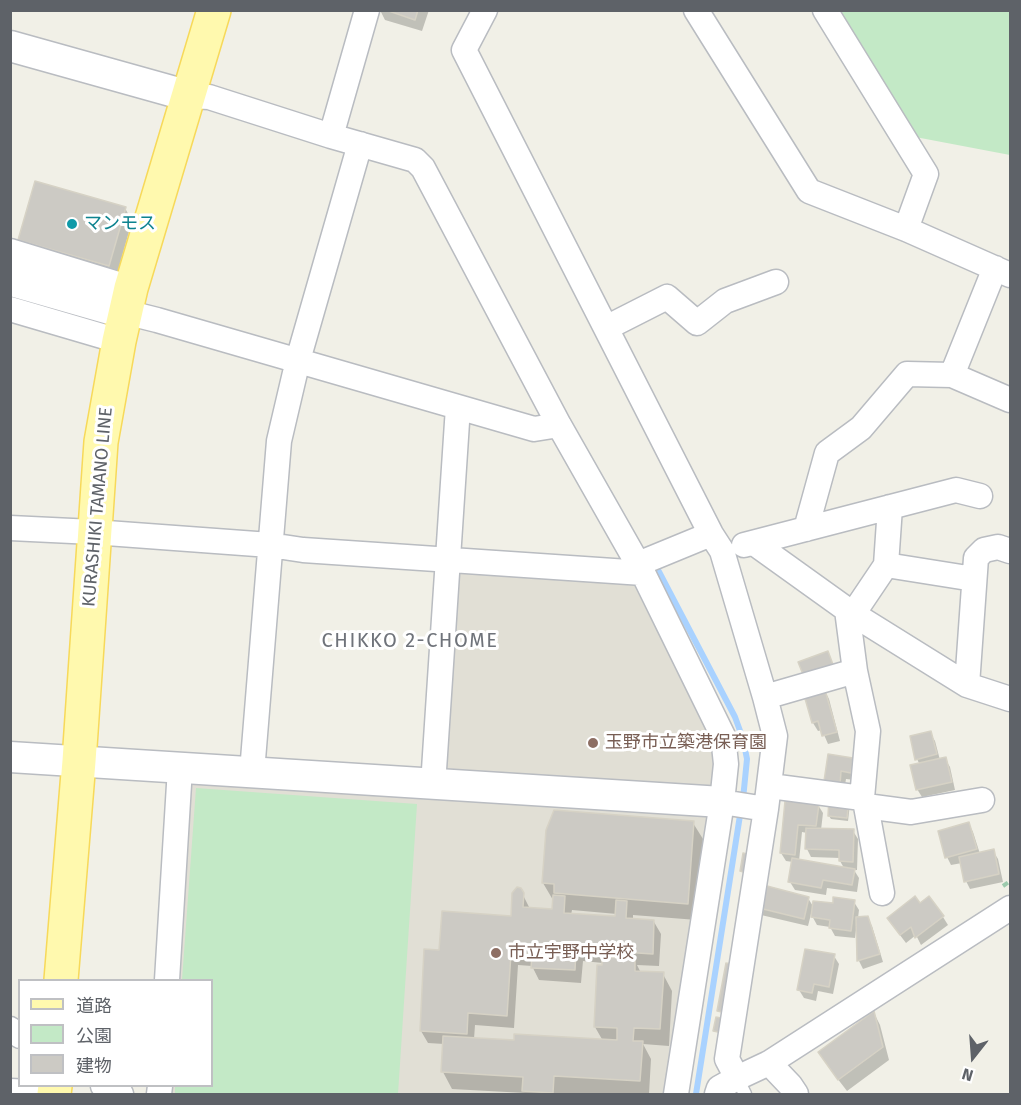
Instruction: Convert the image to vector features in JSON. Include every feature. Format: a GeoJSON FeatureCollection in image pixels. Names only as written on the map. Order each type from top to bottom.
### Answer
{"type":"FeatureCollection","features":[{"type":"Feature","properties":{"kind":"main road","name":"KURASHIKI TAMANO LINE"},"geometry":{"type":"LineString","coordinates":[[62,979],[101,442],[125,314],[214,10]]}},
{"type":"Feature","properties":{"kind":"main road"},"geometry":{"type":"LineString","coordinates":[[10,279],[125,314]]}},
{"type":"Feature","properties":{"kind":"street"},"geometry":{"type":"LineString","coordinates":[[331,136],[367,10]]}},
{"type":"Feature","properties":{"kind":"street"},"geometry":{"type":"LineString","coordinates":[[485,10],[464,50],[717,543],[775,736],[748,801],[676,1095]]}},
{"type":"Feature","properties":{"kind":"street"},"geometry":{"type":"LineString","coordinates":[[696,10],[809,191],[1003,272],[952,375]]}},
{"type":"Feature","properties":{"kind":"street"},"geometry":{"type":"LineString","coordinates":[[825,10],[926,174],[906,230]]}},
{"type":"Feature","properties":{"kind":"street"},"geometry":{"type":"LineString","coordinates":[[11,46],[189,96],[209,97],[415,160],[423,168],[559,425],[641,568],[723,736],[726,764],[748,801],[727,1059],[741,1086]]}},
{"type":"Feature","properties":{"kind":"street"},"geometry":{"type":"LineString","coordinates":[[252,772],[279,441],[298,360],[360,144]]}},
{"type":"Feature","properties":{"kind":"street"},"geometry":{"type":"LineString","coordinates":[[10,251],[125,314]]}},
{"type":"Feature","properties":{"kind":"street"},"geometry":{"type":"LineString","coordinates":[[606,328],[667,297],[697,323],[725,301],[776,282]]}},
{"type":"Feature","properties":{"kind":"street"},"geometry":{"type":"LineString","coordinates":[[10,309],[125,314],[157,320],[534,429],[559,425]]}},
{"type":"Feature","properties":{"kind":"street"},"geometry":{"type":"LineString","coordinates":[[806,529],[827,453],[861,428],[907,374],[952,375],[1011,400]]}},
{"type":"Feature","properties":{"kind":"street"},"geometry":{"type":"LineString","coordinates":[[433,784],[458,407]]}},
{"type":"Feature","properties":{"kind":"street"},"geometry":{"type":"LineString","coordinates":[[10,528],[93,532],[447,560],[641,568],[717,543],[754,543],[957,490],[980,496]]}},
{"type":"Feature","properties":{"kind":"street"},"geometry":{"type":"LineString","coordinates":[[882,893],[864,802],[868,731],[855,671],[850,612],[886,565],[890,507]]}},
{"type":"Feature","properties":{"kind":"street"},"geometry":{"type":"LineString","coordinates":[[754,543],[850,612],[967,685],[1011,699]]}},
{"type":"Feature","properties":{"kind":"street"},"geometry":{"type":"LineString","coordinates":[[967,685],[976,558],[984,549],[998,547],[1011,551]]}},
{"type":"Feature","properties":{"kind":"street"},"geometry":{"type":"LineString","coordinates":[[886,565],[974,579]]}},
{"type":"Feature","properties":{"kind":"street"},"geometry":{"type":"LineString","coordinates":[[765,697],[855,671]]}},
{"type":"Feature","properties":{"kind":"street"},"geometry":{"type":"LineString","coordinates":[[10,757],[748,801],[864,802],[911,812],[982,800]]}},
{"type":"Feature","properties":{"kind":"street"},"geometry":{"type":"LineString","coordinates":[[167,979],[180,768]]}},
{"type":"Feature","properties":{"kind":"street"},"geometry":{"type":"LineString","coordinates":[[717,1095],[719,1088],[741,1086],[769,1063],[1011,908]]}},
{"type":"Feature","properties":{"kind":"street"},"geometry":{"type":"LineString","coordinates":[[769,1063],[790,1085],[796,1095]]}},
{"type":"Feature","properties":{"kind":"street"},"geometry":{"type":"LineString","coordinates":[[105,1087],[122,1095]]}},
{"type":"Feature","properties":{"kind":"street"},"geometry":{"type":"LineString","coordinates":[[10,1091],[55,1091]]}},
{"type":"Feature","properties":{"kind":"shaded area"},"geometry":{"type":"Polygon","coordinates":[[[462,569],[621,579],[634,585],[713,742],[714,780],[710,791],[453,775],[443,763],[454,577],[462,569]]]}},
{"type":"Feature","properties":{"kind":"shaded area"},"geometry":{"type":"Polygon","coordinates":[[[194,779],[711,817],[664,1094],[166,1094],[167,1087],[213,1087],[213,979],[173,979],[185,788],[194,779]]]}},
{"type":"Feature","properties":{"kind":"green space"},"geometry":{"type":"Polygon","coordinates":[[[835,11],[1010,11],[1010,155],[910,136],[835,11]]]}},
{"type":"Feature","properties":{"kind":"green space"},"geometry":{"type":"Polygon","coordinates":[[[196,788],[417,804],[398,1094],[175,1094],[175,1087],[213,1087],[213,979],[182,979],[196,788]]]}},
{"type":"Feature","properties":{"kind":"building"},"geometry":{"type":"Polygon","coordinates":[[[386,10],[418,10],[415,20],[386,10]]]}},
{"type":"Feature","properties":{"kind":"building","name":"マンモス"},"geometry":{"type":"Polygon","coordinates":[[[35,181],[126,207],[109,266],[18,240],[35,181]]]}},
{"type":"Feature","properties":{"kind":"building"},"geometry":{"type":"Polygon","coordinates":[[[828,651],[835,670],[806,682],[798,662],[828,651]]]}},
{"type":"Feature","properties":{"kind":"building"},"geometry":{"type":"Polygon","coordinates":[[[825,690],[837,732],[822,736],[818,721],[812,723],[804,695],[825,690]]]}},
{"type":"Feature","properties":{"kind":"building"},"geometry":{"type":"Polygon","coordinates":[[[931,731],[937,754],[915,760],[910,736],[931,731]]]}},
{"type":"Feature","properties":{"kind":"building"},"geometry":{"type":"Polygon","coordinates":[[[828,754],[853,758],[851,773],[841,771],[840,784],[824,781],[828,754]]]}},
{"type":"Feature","properties":{"kind":"building"},"geometry":{"type":"Polygon","coordinates":[[[946,757],[952,782],[916,790],[910,765],[946,757]]]}},
{"type":"Feature","properties":{"kind":"building"},"geometry":{"type":"Polygon","coordinates":[[[829,797],[849,799],[847,818],[828,816],[829,797]]]}},
{"type":"Feature","properties":{"kind":"building"},"geometry":{"type":"Polygon","coordinates":[[[785,801],[819,804],[816,826],[798,825],[795,855],[780,853],[785,801]]]}},
{"type":"Feature","properties":{"kind":"building"},"geometry":{"type":"Polygon","coordinates":[[[554,810],[694,821],[688,904],[554,893],[554,884],[542,883],[546,830],[554,810]]]}},
{"type":"Feature","properties":{"kind":"building"},"geometry":{"type":"Polygon","coordinates":[[[969,822],[977,849],[945,858],[938,831],[969,822]]]}},
{"type":"Feature","properties":{"kind":"building"},"geometry":{"type":"Polygon","coordinates":[[[806,828],[854,829],[853,862],[839,861],[839,850],[805,849],[806,828]]]}},
{"type":"Feature","properties":{"kind":"building"},"geometry":{"type":"Polygon","coordinates":[[[994,849],[999,874],[964,882],[959,857],[994,849]]]}},
{"type":"Feature","properties":{"kind":"building"},"geometry":{"type":"Polygon","coordinates":[[[743,853],[751,855],[747,873],[740,871],[743,853]]]}},
{"type":"Feature","properties":{"kind":"building"},"geometry":{"type":"Polygon","coordinates":[[[792,858],[855,869],[852,885],[823,880],[821,888],[788,882],[792,858]]]}},
{"type":"Feature","properties":{"kind":"building"},"geometry":{"type":"Polygon","coordinates":[[[767,886],[809,897],[804,919],[755,907],[759,892],[765,894],[767,886]]]}},
{"type":"Feature","properties":{"kind":"building"},"geometry":{"type":"Polygon","coordinates":[[[517,887],[521,888],[524,893],[523,907],[552,909],[553,895],[565,896],[564,913],[615,916],[616,900],[627,901],[626,918],[654,920],[653,954],[576,949],[575,970],[531,968],[532,954],[511,953],[507,1016],[468,1013],[467,1034],[420,1031],[424,949],[439,950],[442,911],[511,916],[512,893],[517,887]]]}},
{"type":"Feature","properties":{"kind":"building"},"geometry":{"type":"Polygon","coordinates":[[[915,896],[920,903],[929,896],[944,916],[915,938],[911,927],[900,935],[887,918],[915,896]]]}},
{"type":"Feature","properties":{"kind":"building"},"geometry":{"type":"Polygon","coordinates":[[[833,897],[855,900],[851,931],[829,928],[830,920],[811,917],[813,901],[833,903],[833,897]]]}},
{"type":"Feature","properties":{"kind":"building"},"geometry":{"type":"Polygon","coordinates":[[[868,916],[880,954],[857,961],[856,917],[868,916]]]}},
{"type":"Feature","properties":{"kind":"building"},"geometry":{"type":"Polygon","coordinates":[[[805,949],[835,954],[829,987],[814,984],[812,993],[797,990],[805,949]]]}},
{"type":"Feature","properties":{"kind":"building"},"geometry":{"type":"Polygon","coordinates":[[[602,957],[635,959],[635,971],[664,972],[660,1029],[634,1028],[633,1041],[643,1041],[640,1081],[554,1076],[553,1093],[522,1091],[523,1077],[441,1072],[443,1036],[514,1040],[514,1034],[617,1040],[617,1028],[594,1027],[597,965],[602,965],[602,957]]]}},
{"type":"Feature","properties":{"kind":"building"},"geometry":{"type":"Polygon","coordinates":[[[726,963],[735,964],[727,1013],[717,1011],[726,963]]]}},
{"type":"Feature","properties":{"kind":"building"},"geometry":{"type":"Polygon","coordinates":[[[874,1011],[883,1047],[838,1080],[818,1052],[874,1011]]]}},
{"type":"Feature","properties":{"kind":"building"},"geometry":{"type":"Polygon","coordinates":[[[716,1017],[726,1019],[723,1033],[713,1031],[716,1017]]]}},
{"type":"Feature","properties":{"kind":"waterway"},"geometry":{"type":"LineString","coordinates":[[657,568],[735,717],[747,759],[743,799]]}},
{"type":"Feature","properties":{"kind":"waterway"},"geometry":{"type":"LineString","coordinates":[[696,1094],[741,809]]}},
{"type":"Feature","properties":{"kind":"place","name":"マンモス"},"geometry":{"type":"Point","coordinates":[72,224]}},
{"type":"Feature","properties":{"kind":"place","name":"玉野市立築港保育園"},"geometry":{"type":"Point","coordinates":[593,743]}},
{"type":"Feature","properties":{"kind":"place","name":"市立宇野中学校"},"geometry":{"type":"Point","coordinates":[496,953]}},
{"type":"Feature","properties":{"kind":"district","name":"CHIKKO 2-CHOME"},"geometry":{"type":"Point","coordinates":[410,641]}}]}
